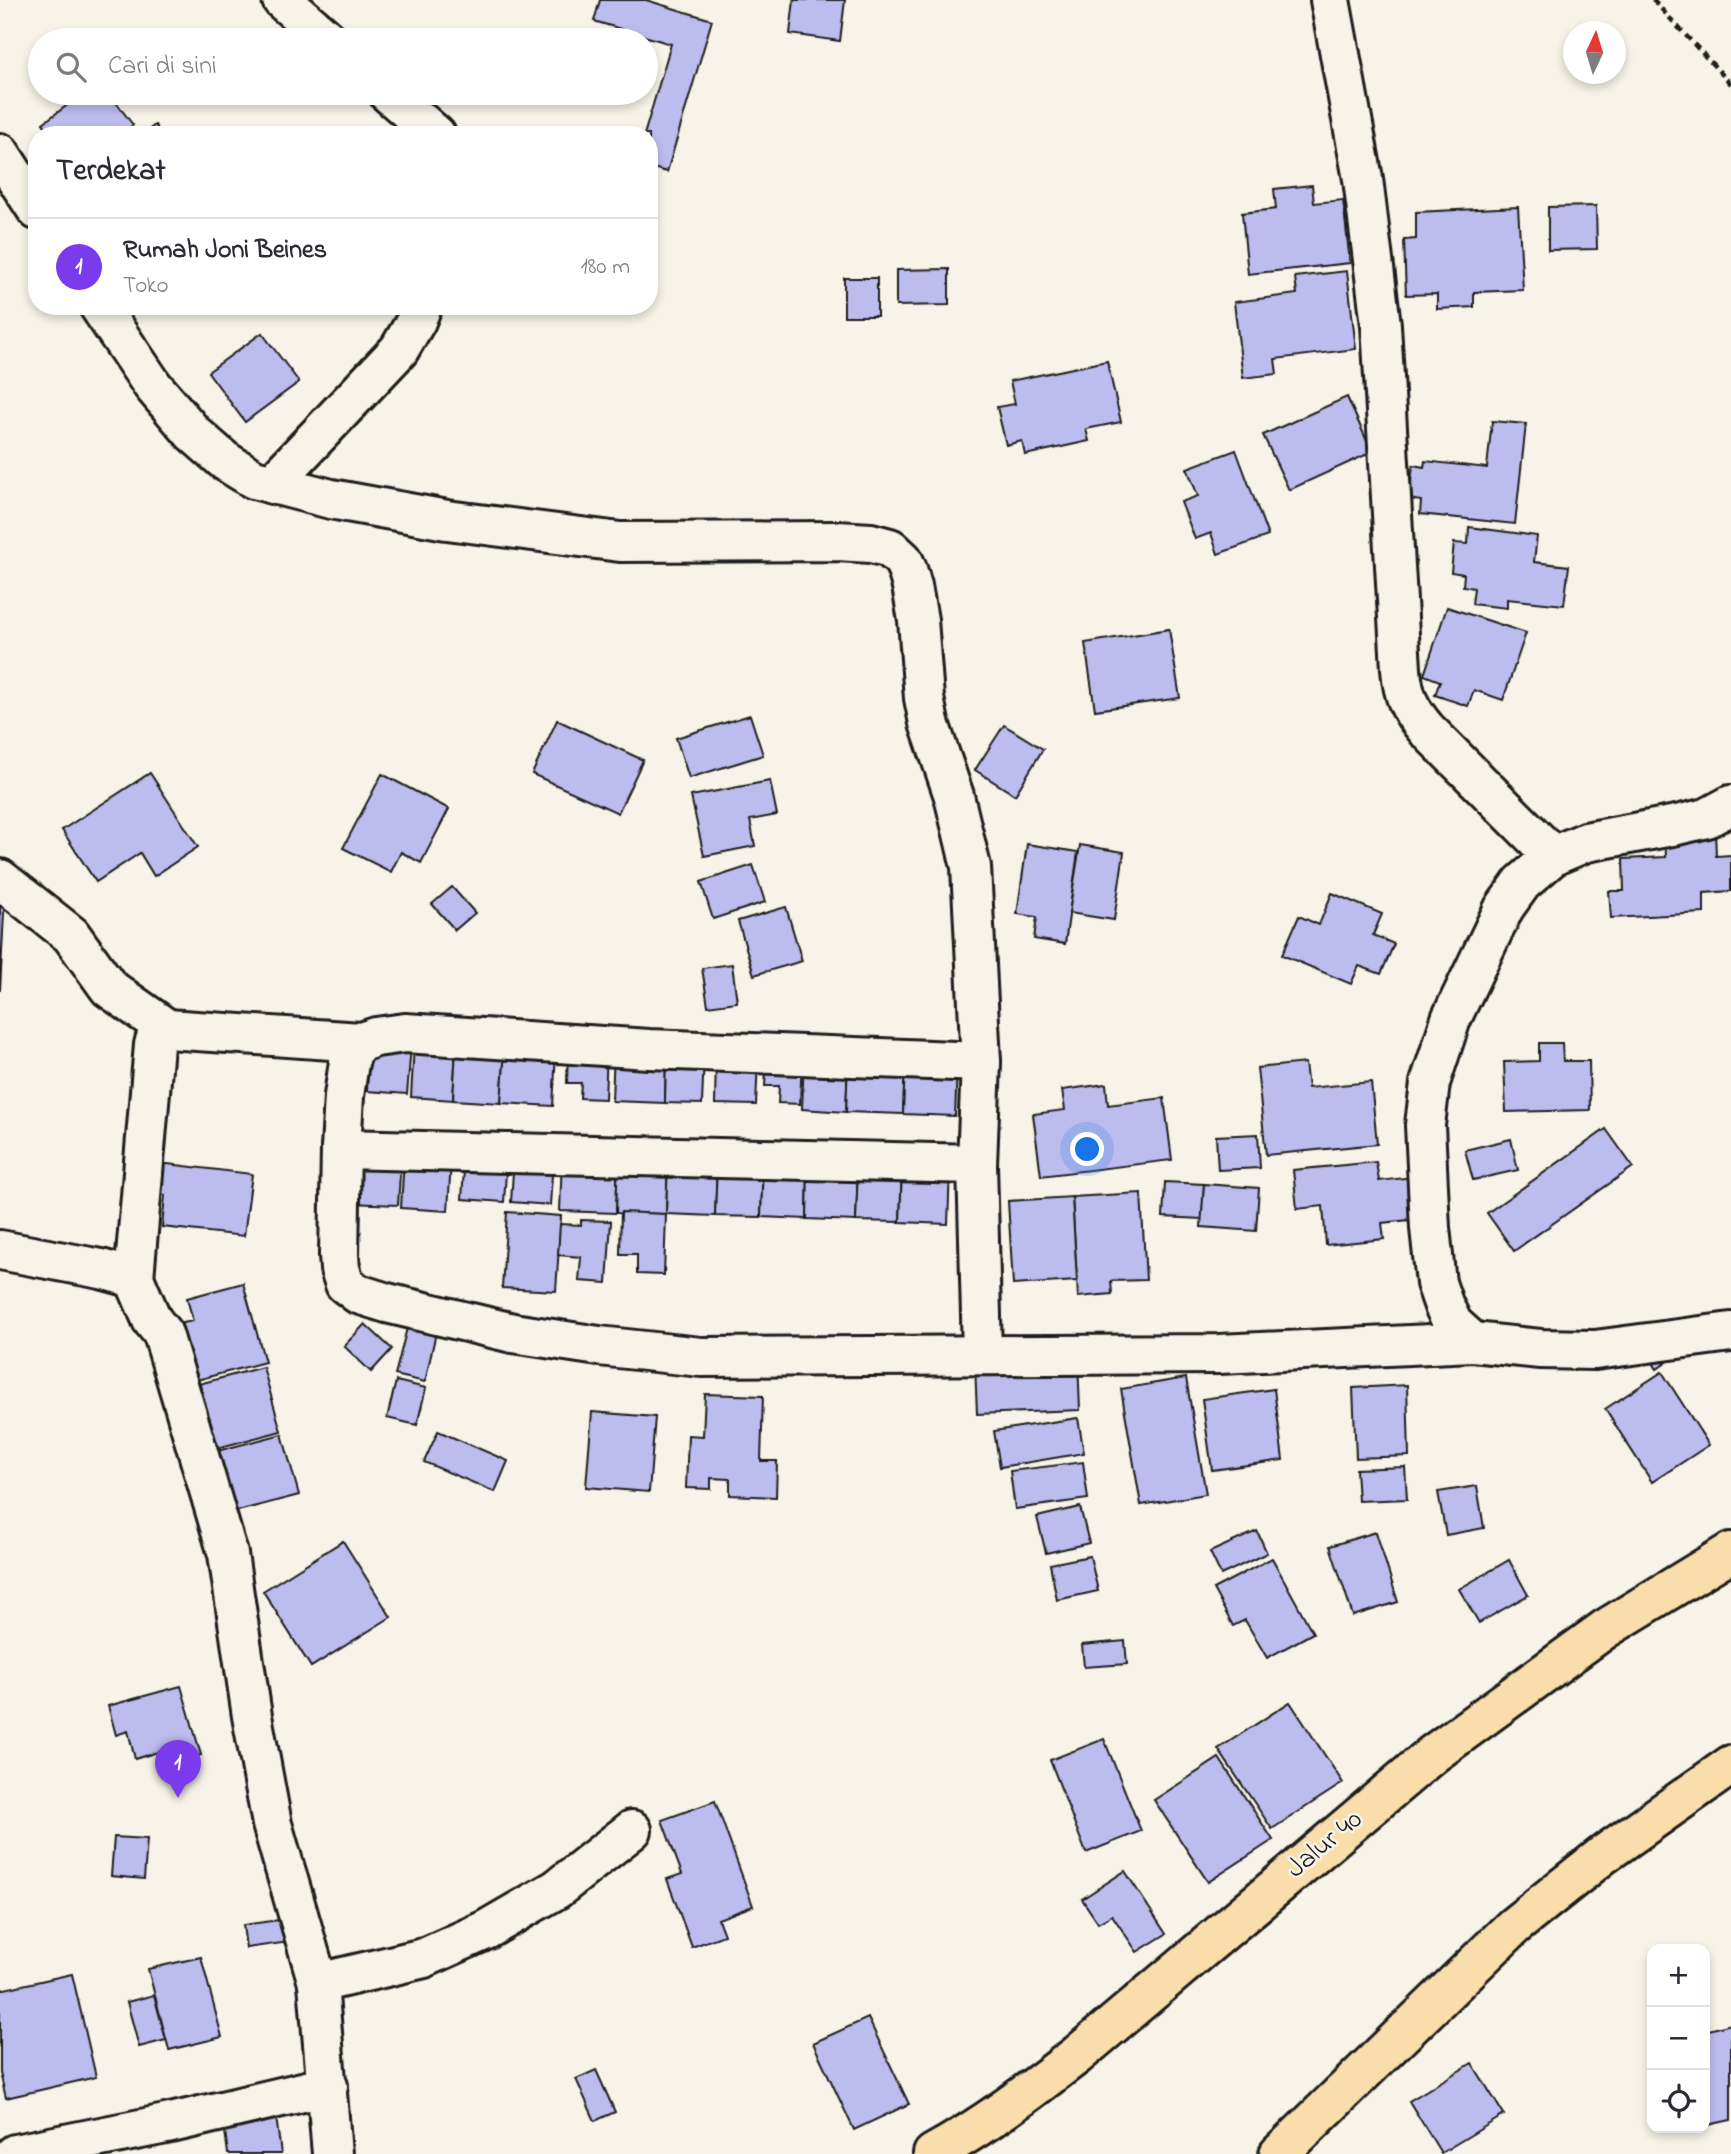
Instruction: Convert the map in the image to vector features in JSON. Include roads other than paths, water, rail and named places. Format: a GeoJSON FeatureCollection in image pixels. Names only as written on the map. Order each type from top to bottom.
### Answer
{"type":"FeatureCollection","features":[{"type":"Feature","properties":{"kind":"highway","name":"Jalur 40"},"geometry":{"type":"LineString","coordinates":[[933,2154],[967,2136],[1077,2055],[1433,1754],[1605,1629],[1731,1552]]}},
{"type":"Feature","properties":{"kind":"highway"},"geometry":{"type":"LineString","coordinates":[[1279,2154],[1514,1926],[1603,1855],[1731,1765]]}},
{"type":"Feature","properties":{"kind":"street"},"geometry":{"type":"LineString","coordinates":[[282,0],[314,28]]}},
{"type":"Feature","properties":{"kind":"street"},"geometry":{"type":"LineString","coordinates":[[1330,0],[1363,179],[1381,325],[1404,693],[1412,713],[1426,730],[1553,856]]}},
{"type":"Feature","properties":{"kind":"street"},"geometry":{"type":"LineString","coordinates":[[402,105],[426,126]]}},
{"type":"Feature","properties":{"kind":"street"},"geometry":{"type":"LineString","coordinates":[[0,153],[28,196]]}},
{"type":"Feature","properties":{"kind":"street"},"geometry":{"type":"LineString","coordinates":[[105,315],[153,386],[192,433],[225,461],[254,479],[331,499],[447,520],[620,542],[871,543],[890,548],[903,560],[912,586],[929,723],[954,796],[971,867],[981,1062],[976,1164],[982,1354]]}},
{"type":"Feature","properties":{"kind":"street"},"geometry":{"type":"LineString","coordinates":[[272,484],[399,350],[418,315]]}},
{"type":"Feature","properties":{"kind":"street"},"geometry":{"type":"LineString","coordinates":[[1473,1342],[1453,1324],[1436,1283],[1430,1228],[1425,1125],[1430,1083],[1451,1019],[1504,908],[1522,883],[1553,856],[1586,842],[1707,818],[1731,804]]}},
{"type":"Feature","properties":{"kind":"street"},"geometry":{"type":"LineString","coordinates":[[0,879],[71,935],[109,988],[167,1029]]}},
{"type":"Feature","properties":{"kind":"street"},"geometry":{"type":"LineString","coordinates":[[332,2154],[318,1983],[272,1824],[252,1716],[228,1554],[163,1334],[152,1320],[134,1278],[156,1036],[167,1029],[361,1042],[405,1033],[649,1049],[981,1062]]}},
{"type":"Feature","properties":{"kind":"street"},"geometry":{"type":"LineString","coordinates":[[361,1042],[353,1050],[349,1062],[341,1149],[339,1255],[345,1283],[358,1294],[513,1333],[701,1357],[1219,1354],[1473,1342],[1540,1349],[1595,1350],[1731,1332]]}},
{"type":"Feature","properties":{"kind":"street"},"geometry":{"type":"LineString","coordinates":[[341,1149],[976,1164]]}},
{"type":"Feature","properties":{"kind":"street"},"geometry":{"type":"LineString","coordinates":[[0,1250],[134,1278]]}},
{"type":"Feature","properties":{"kind":"street"},"geometry":{"type":"LineString","coordinates":[[318,1983],[424,1958],[486,1930],[557,1889],[632,1830]]}},
{"type":"Feature","properties":{"kind":"street"},"geometry":{"type":"LineString","coordinates":[[15,2154],[158,2126],[328,2086]]}},
{"type":"Feature","properties":{"kind":"place","name":"Rumah Joni Beines"},"geometry":{"type":"Point","coordinates":[178,1798]}}]}
